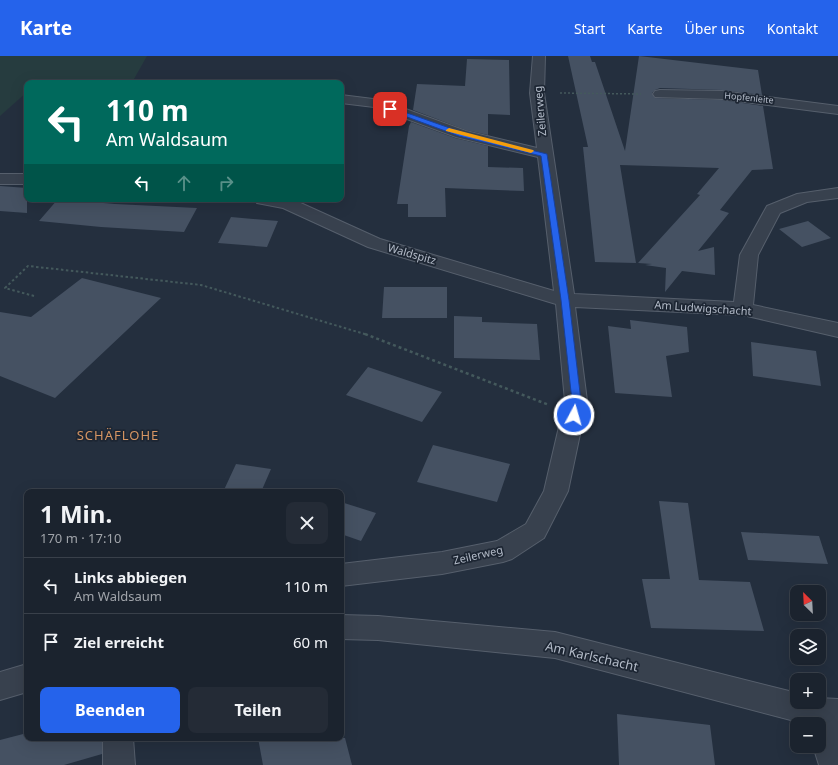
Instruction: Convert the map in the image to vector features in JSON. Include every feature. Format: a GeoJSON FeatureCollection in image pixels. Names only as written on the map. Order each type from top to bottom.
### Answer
{"type":"FeatureCollection","features":[{"type":"Feature","properties":{"kind":"street","name":"Zeilerweg"},"geometry":{"type":"LineString","coordinates":[[344,575],[442,563],[503,551],[535,531],[556,491],[576,401],[565,300],[544,154],[537,93],[539,56]]}},
{"type":"Feature","properties":{"kind":"street","name":"Hopfenleite"},"geometry":{"type":"LineString","coordinates":[[660,94],[722,95],[838,110]]}},
{"type":"Feature","properties":{"kind":"street"},"geometry":{"type":"LineString","coordinates":[[344,99],[376,103],[462,134],[544,154]]}},
{"type":"Feature","properties":{"kind":"street"},"geometry":{"type":"LineString","coordinates":[[0,178],[24,179]]}},
{"type":"Feature","properties":{"kind":"street"},"geometry":{"type":"LineString","coordinates":[[743,309],[749,255],[773,210],[803,198],[838,193]]}},
{"type":"Feature","properties":{"kind":"street","name":"Waldspitz"},"geometry":{"type":"LineString","coordinates":[[278,202],[288,204],[374,243],[565,300]]}},
{"type":"Feature","properties":{"kind":"street","name":"Am Ludwigschacht"},"geometry":{"type":"LineString","coordinates":[[565,300],[743,309],[838,330]]}},
{"type":"Feature","properties":{"kind":"street","name":"Am Karlschacht"},"geometry":{"type":"LineString","coordinates":[[344,627],[378,628],[555,645],[828,713]]}},
{"type":"Feature","properties":{"kind":"street"},"geometry":{"type":"LineString","coordinates":[[0,686],[24,679]]}},
{"type":"Feature","properties":{"kind":"street"},"geometry":{"type":"LineString","coordinates":[[828,713],[835,765]]}},
{"type":"Feature","properties":{"kind":"street"},"geometry":{"type":"LineString","coordinates":[[118,741],[119,765]]}},
{"type":"Feature","properties":{"kind":"path"},"geometry":{"type":"LineString","coordinates":[[537,93],[660,94]]}},
{"type":"Feature","properties":{"kind":"path"},"geometry":{"type":"LineString","coordinates":[[34,296],[5,288],[28,266],[202,285],[365,334],[574,415]]}},
{"type":"Feature","properties":{"kind":"green space"},"geometry":{"type":"Polygon","coordinates":[[[0,56],[147,56],[133,80],[24,80],[24,95],[0,116],[0,56]]]}},
{"type":"Feature","properties":{"kind":"building"},"geometry":{"type":"Polygon","coordinates":[[[568,56],[590,56],[592,62],[595,62],[625,151],[639,56],[758,70],[762,95],[722,90],[660,88],[652,93],[655,98],[722,100],[763,106],[773,169],[752,170],[720,210],[729,213],[698,251],[714,247],[715,275],[682,271],[665,292],[666,268],[645,265],[652,264],[638,263],[700,195],[697,194],[719,168],[620,165],[636,263],[595,262],[583,147],[588,147],[568,56]]]}},
{"type":"Feature","properties":{"kind":"building"},"geometry":{"type":"Polygon","coordinates":[[[467,59],[509,60],[510,115],[488,114],[488,135],[466,130],[413,110],[417,84],[465,86],[467,59]]]}},
{"type":"Feature","properties":{"kind":"building"},"geometry":{"type":"Polygon","coordinates":[[[411,122],[455,138],[488,146],[488,167],[523,168],[524,191],[445,188],[446,217],[408,217],[408,204],[397,204],[409,126],[411,122]]]}},
{"type":"Feature","properties":{"kind":"building"},"geometry":{"type":"Polygon","coordinates":[[[0,186],[24,188],[24,202],[27,202],[27,213],[0,211],[0,186]]]}},
{"type":"Feature","properties":{"kind":"building"},"geometry":{"type":"Polygon","coordinates":[[[55,202],[92,202],[197,208],[184,232],[101,227],[39,221],[55,202]]]}},
{"type":"Feature","properties":{"kind":"building"},"geometry":{"type":"Polygon","coordinates":[[[231,217],[278,221],[267,247],[218,243],[231,217]]]}},
{"type":"Feature","properties":{"kind":"building"},"geometry":{"type":"Polygon","coordinates":[[[808,221],[831,238],[802,247],[779,229],[808,221]]]}},
{"type":"Feature","properties":{"kind":"building"},"geometry":{"type":"Polygon","coordinates":[[[82,278],[161,298],[55,398],[0,376],[0,312],[31,317],[82,278]]]}},
{"type":"Feature","properties":{"kind":"building"},"geometry":{"type":"Polygon","coordinates":[[[384,287],[447,287],[447,318],[382,318],[384,287]]]}},
{"type":"Feature","properties":{"kind":"building"},"geometry":{"type":"Polygon","coordinates":[[[454,316],[482,317],[482,322],[537,324],[540,360],[454,358],[454,316]]]}},
{"type":"Feature","properties":{"kind":"building"},"geometry":{"type":"Polygon","coordinates":[[[630,320],[687,327],[689,352],[666,356],[672,397],[615,393],[608,326],[631,329],[630,320]]]}},
{"type":"Feature","properties":{"kind":"building"},"geometry":{"type":"Polygon","coordinates":[[[751,342],[816,351],[821,386],[753,376],[751,342]]]}},
{"type":"Feature","properties":{"kind":"building"},"geometry":{"type":"Polygon","coordinates":[[[368,367],[442,392],[422,422],[346,395],[368,367]]]}},
{"type":"Feature","properties":{"kind":"building"},"geometry":{"type":"Polygon","coordinates":[[[433,445],[510,464],[497,502],[417,482],[433,445]]]}},
{"type":"Feature","properties":{"kind":"building"},"geometry":{"type":"Polygon","coordinates":[[[236,464],[271,469],[262,489],[224,489],[236,464]]]}},
{"type":"Feature","properties":{"kind":"building"},"geometry":{"type":"Polygon","coordinates":[[[659,501],[688,503],[699,580],[750,582],[764,631],[651,628],[642,579],[670,579],[659,501]]]}},
{"type":"Feature","properties":{"kind":"building"},"geometry":{"type":"Polygon","coordinates":[[[344,503],[376,513],[361,541],[344,535],[344,503]]]}},
{"type":"Feature","properties":{"kind":"building"},"geometry":{"type":"Polygon","coordinates":[[[741,532],[819,536],[828,564],[748,560],[741,532]]]}},
{"type":"Feature","properties":{"kind":"building"},"geometry":{"type":"Polygon","coordinates":[[[617,714],[710,725],[715,765],[619,765],[617,714]]]}},
{"type":"Feature","properties":{"kind":"building"},"geometry":{"type":"Polygon","coordinates":[[[24,734],[24,741],[102,741],[102,754],[64,765],[0,765],[0,740],[24,734]]]}},
{"type":"Feature","properties":{"kind":"building"},"geometry":{"type":"Polygon","coordinates":[[[345,738],[352,765],[263,765],[259,741],[344,741],[345,738]]]}},
{"type":"Feature","properties":{"kind":"slow traffic"},"geometry":{"type":"LineString","coordinates":[[449,130],[531,151]]}},
{"type":"Feature","properties":{"kind":"district","name":"SCHÄFLOHE"},"geometry":{"type":"Point","coordinates":[118,435]}},
{"type":"Feature","properties":{"kind":"route"},"geometry":{"type":"LineString","coordinates":[[390,109],[462,134],[544,154],[565,300],[576,401],[574,415]]}}]}
